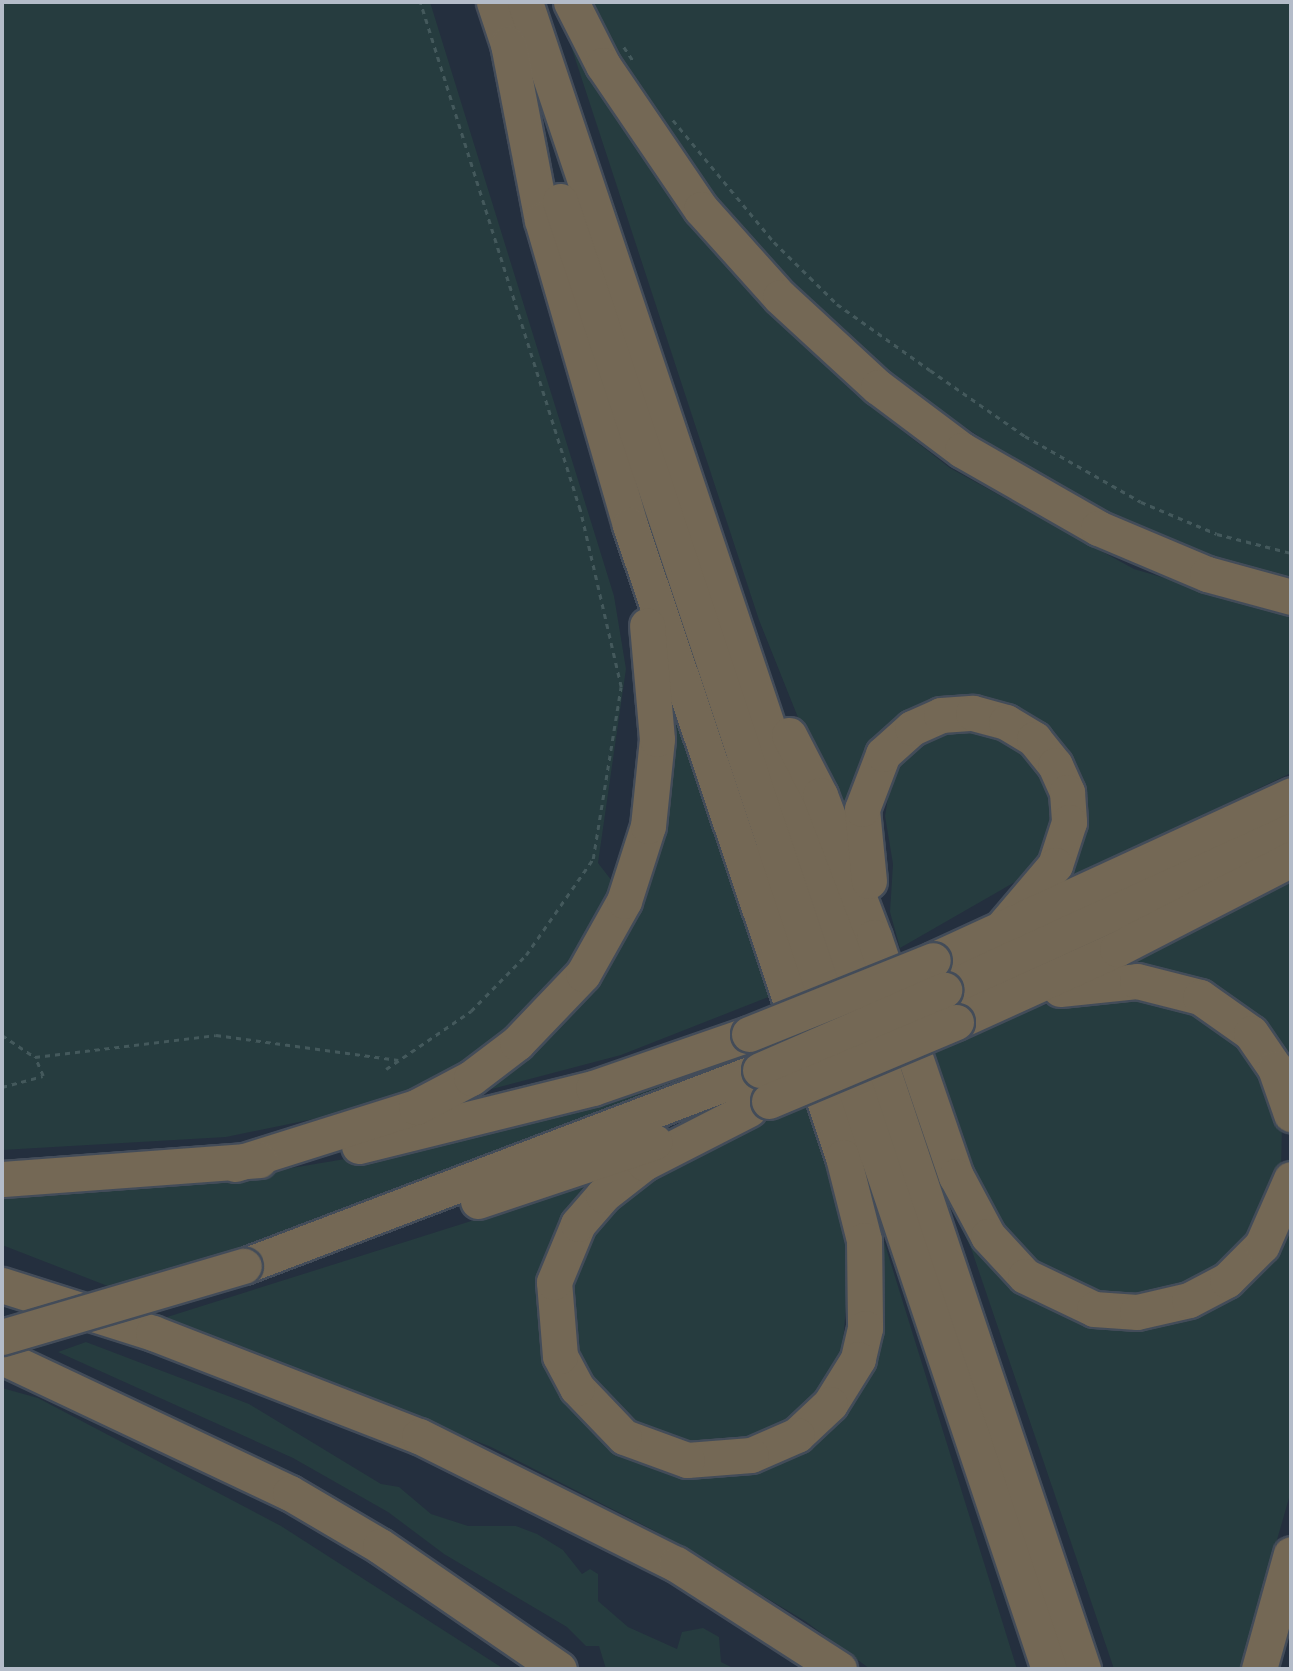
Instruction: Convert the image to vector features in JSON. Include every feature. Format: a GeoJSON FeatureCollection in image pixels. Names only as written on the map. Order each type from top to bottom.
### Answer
{"type":"FeatureCollection","features":[{"type":"Feature","properties":{"kind":"highway"},"geometry":{"type":"LineString","coordinates":[[494,2],[1049,1669]]}},
{"type":"Feature","properties":{"kind":"highway"},"geometry":{"type":"LineString","coordinates":[[525,2],[1083,1669]]}},
{"type":"Feature","properties":{"kind":"highway"},"geometry":{"type":"LineString","coordinates":[[571,2],[603,65],[701,209],[780,297],[878,387],[962,450],[1052,505],[1207,574],[1291,597]]}},
{"type":"Feature","properties":{"kind":"highway"},"geometry":{"type":"LineString","coordinates":[[508,44],[542,220],[630,525],[843,1157],[867,1278],[858,1359],[814,1422],[751,1455],[687,1460],[624,1437],[577,1388],[560,1356],[554,1282],[578,1224],[603,1195],[644,1163],[759,1093],[945,990],[1291,831]]}},
{"type":"Feature","properties":{"kind":"highway"},"geometry":{"type":"LineString","coordinates":[[235,1164],[416,1107],[471,1078],[550,1012],[603,942],[642,852],[656,769],[654,677],[630,525]]}},
{"type":"Feature","properties":{"kind":"highway"},"geometry":{"type":"LineString","coordinates":[[742,646],[820,795],[967,1198],[998,1250],[1043,1289],[1094,1309],[1126,1312],[1170,1307],[1209,1292],[1262,1245],[1291,1179]]}},
{"type":"Feature","properties":{"kind":"highway"},"geometry":{"type":"LineString","coordinates":[[874,937],[862,834],[868,781],[899,737],[927,720],[958,714],[991,716],[1027,733],[1055,765],[1067,792],[1060,855],[999,931],[945,990]]}},
{"type":"Feature","properties":{"kind":"highway"},"geometry":{"type":"LineString","coordinates":[[999,931],[1291,795]]}},
{"type":"Feature","properties":{"kind":"highway"},"geometry":{"type":"LineString","coordinates":[[1022,993],[1291,859]]}},
{"type":"Feature","properties":{"kind":"highway"},"geometry":{"type":"LineString","coordinates":[[2,1179],[235,1164],[455,1126],[593,1088],[749,1034],[945,990],[1022,993],[1137,981],[1199,997],[1251,1033],[1275,1068],[1291,1114]]}},
{"type":"Feature","properties":{"kind":"highway"},"geometry":{"type":"LineString","coordinates":[[2,1337],[255,1262],[759,1093]]}},
{"type":"Feature","properties":{"kind":"highway"},"geometry":{"type":"LineString","coordinates":[[2,1285],[153,1333],[419,1436],[676,1563],[839,1669]]}},
{"type":"Feature","properties":{"kind":"highway"},"geometry":{"type":"LineString","coordinates":[[2,1357],[289,1493],[380,1546],[559,1669]]}},
{"type":"Feature","properties":{"kind":"highway"},"geometry":{"type":"LineString","coordinates":[[1259,1669],[1291,1554]]}},
{"type":"Feature","properties":{"kind":"path"},"geometry":{"type":"LineString","coordinates":[[386,1069],[471,1011],[526,955],[593,859],[621,687],[580,510],[420,2]]}},
{"type":"Feature","properties":{"kind":"path"},"geometry":{"type":"LineString","coordinates":[[622,44],[636,65]]}},
{"type":"Feature","properties":{"kind":"path"},"geometry":{"type":"LineString","coordinates":[[670,117],[774,242],[837,304],[930,370],[1025,436],[1140,502],[1217,534],[1291,553]]}},
{"type":"Feature","properties":{"kind":"path"},"geometry":{"type":"LineString","coordinates":[[2,1035],[35,1057],[43,1076],[2,1087]]}},
{"type":"Feature","properties":{"kind":"path"},"geometry":{"type":"LineString","coordinates":[[35,1057],[216,1035],[398,1060]]}},
{"type":"Feature","properties":{"kind":"green space"},"geometry":{"type":"Polygon","coordinates":[[[2,2],[430,2],[614,596],[626,669],[598,863],[612,881],[586,937],[554,983],[506,1030],[437,1078],[367,1108],[226,1137],[2,1150],[2,2]]]}},
{"type":"Feature","properties":{"kind":"green space"},"geometry":{"type":"Polygon","coordinates":[[[582,2],[1291,2],[1291,581],[1150,536],[1054,487],[890,377],[712,201],[582,2]]]}},
{"type":"Feature","properties":{"kind":"green space"},"geometry":{"type":"Polygon","coordinates":[[[579,46],[688,217],[779,321],[854,393],[950,468],[1134,569],[1291,615],[1291,773],[1051,888],[1067,768],[938,707],[845,835],[759,620],[572,49],[579,46]]]}},
{"type":"Feature","properties":{"kind":"green space"},"geometry":{"type":"Polygon","coordinates":[[[658,653],[771,996],[621,1055],[492,1089],[493,1076],[615,948],[658,653]]]}},
{"type":"Feature","properties":{"kind":"green space"},"geometry":{"type":"Polygon","coordinates":[[[983,729],[1020,749],[1052,787],[1051,831],[1029,874],[900,948],[890,912],[893,864],[885,816],[892,773],[917,742],[938,732],[983,729]]]}},
{"type":"Feature","properties":{"kind":"green space"},"geometry":{"type":"Polygon","coordinates":[[[1291,871],[1291,1074],[1117,962],[1291,871]]]}},
{"type":"Feature","properties":{"kind":"green space"},"geometry":{"type":"Polygon","coordinates":[[[1079,996],[1173,998],[1254,1056],[1282,1124],[1281,1173],[1270,1209],[1217,1273],[1125,1301],[1037,1272],[987,1214],[926,1051],[1022,1011],[1079,996]]]}},
{"type":"Feature","properties":{"kind":"green space"},"geometry":{"type":"Polygon","coordinates":[[[753,1047],[756,1057],[241,1254],[118,1290],[2,1245],[2,1193],[249,1175],[357,1157],[753,1047]]]}},
{"type":"Feature","properties":{"kind":"green space"},"geometry":{"type":"Polygon","coordinates":[[[809,1102],[850,1261],[842,1354],[816,1397],[785,1424],[738,1443],[689,1444],[643,1428],[605,1397],[579,1355],[569,1307],[576,1259],[599,1215],[682,1154],[809,1102]]]}},
{"type":"Feature","properties":{"kind":"green space"},"geometry":{"type":"Polygon","coordinates":[[[937,1173],[970,1229],[1137,1323],[1291,1217],[1291,1491],[1240,1669],[1114,1669],[972,1251],[937,1173]]]}},
{"type":"Feature","properties":{"kind":"green space"},"geometry":{"type":"Polygon","coordinates":[[[864,1177],[1017,1669],[870,1669],[805,1621],[655,1531],[491,1447],[164,1318],[592,1183],[569,1217],[564,1384],[697,1468],[841,1405],[864,1177]]]}},
{"type":"Feature","properties":{"kind":"green space"},"geometry":{"type":"Polygon","coordinates":[[[86,1342],[249,1404],[381,1484],[399,1487],[431,1514],[468,1526],[516,1526],[537,1534],[563,1550],[582,1574],[590,1569],[598,1574],[598,1601],[628,1627],[677,1649],[682,1632],[703,1628],[719,1637],[721,1662],[735,1669],[606,1669],[599,1646],[586,1646],[567,1627],[444,1554],[388,1512],[293,1458],[58,1352],[86,1342]]]}},
{"type":"Feature","properties":{"kind":"green space"},"geometry":{"type":"Polygon","coordinates":[[[2,1388],[38,1398],[281,1526],[504,1669],[2,1669],[2,1388]]]}}]}
